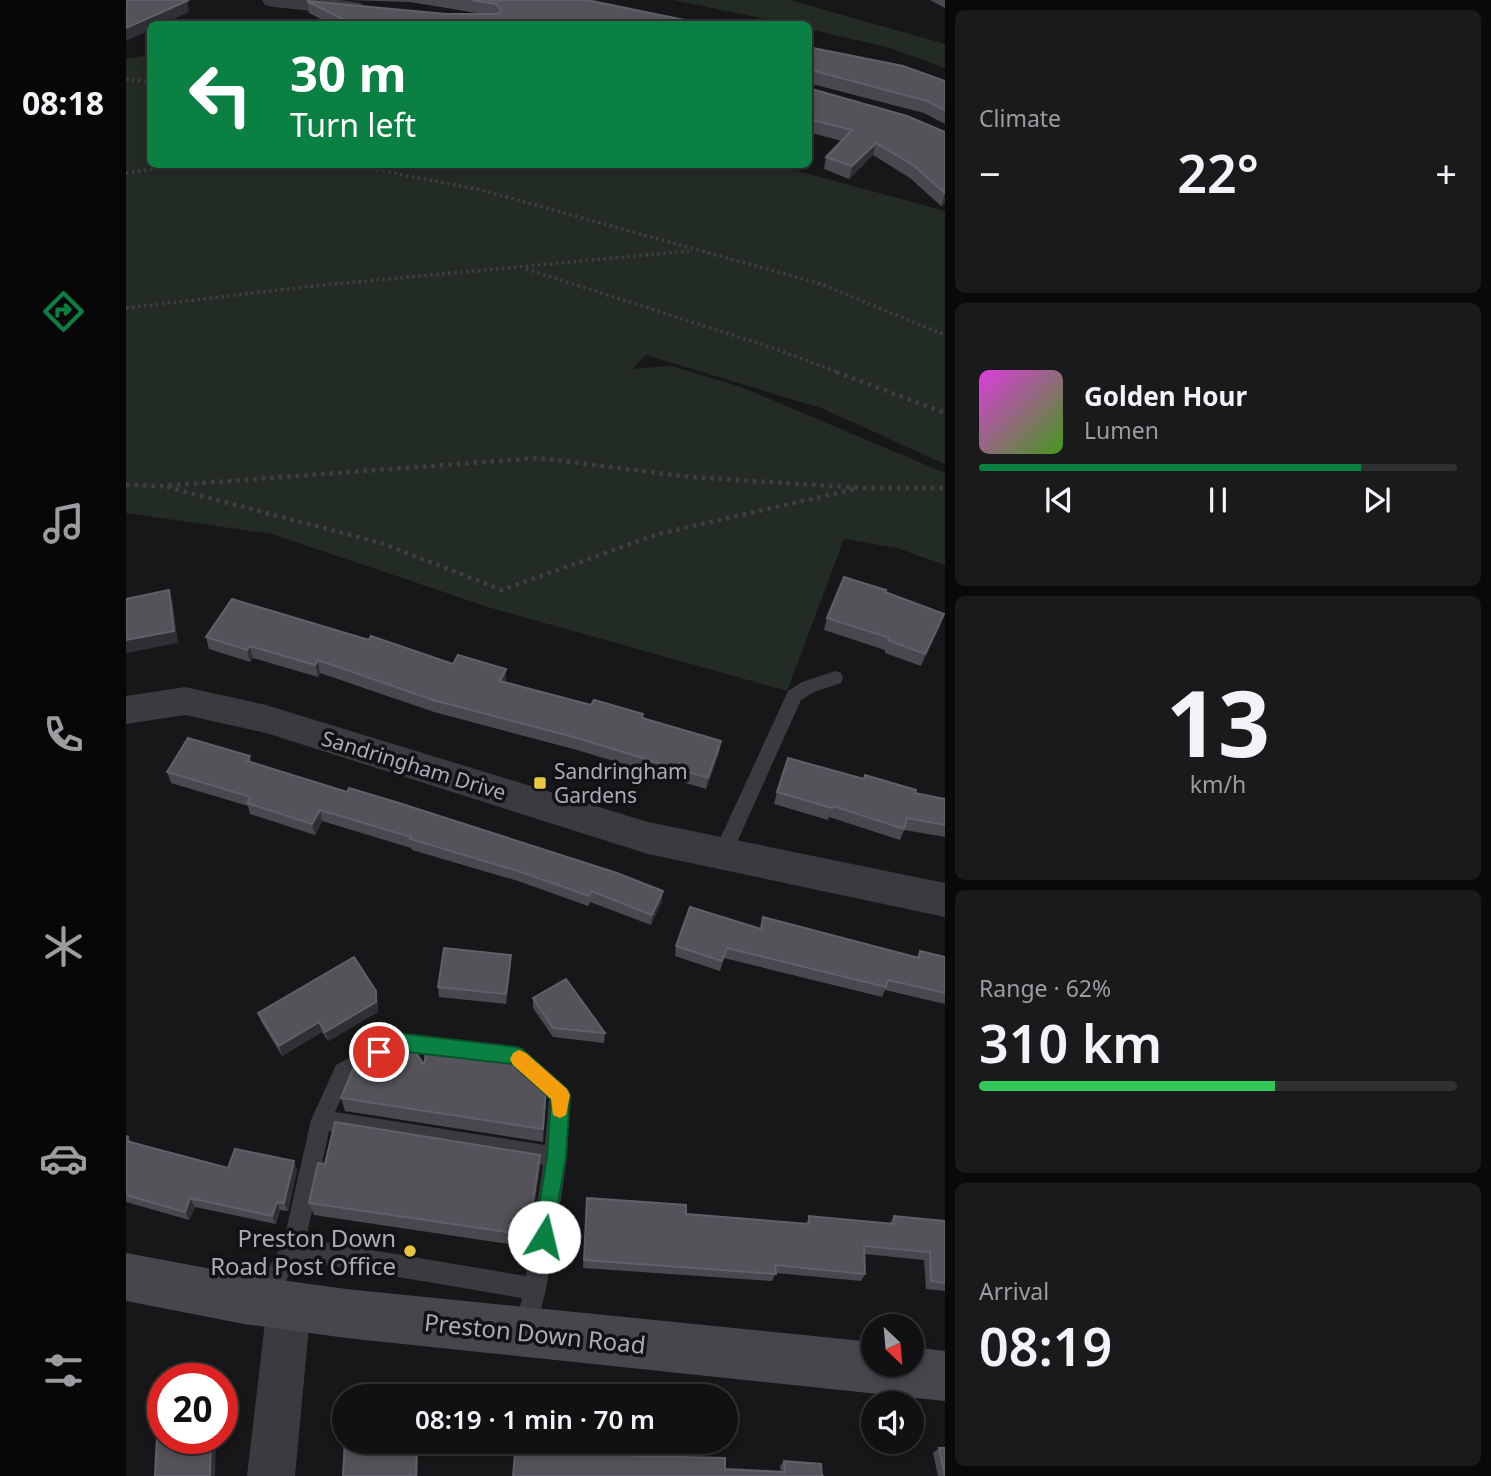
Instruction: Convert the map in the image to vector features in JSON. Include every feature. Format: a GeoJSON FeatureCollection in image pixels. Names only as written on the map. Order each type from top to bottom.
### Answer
{"type":"FeatureCollection","features":[{"type":"Feature","properties":{"kind":"street"},"geometry":{"type":"LineString","coordinates":[[273,0],[373,10]]}},
{"type":"Feature","properties":{"kind":"street","name":"Sandringham Drive"},"geometry":{"type":"LineString","coordinates":[[126,710],[185,701],[265,719],[648,838],[945,900]]}},
{"type":"Feature","properties":{"kind":"street","name":"Preston Down Road"},"geometry":{"type":"LineString","coordinates":[[126,1277],[275,1303],[530,1311],[854,1365],[945,1377]]}},
{"type":"Feature","properties":{"kind":"street"},"geometry":{"type":"LineString","coordinates":[[271,1476],[275,1303]]}},
{"type":"Feature","properties":{"kind":"lane"},"geometry":{"type":"LineString","coordinates":[[722,854],[794,696],[808,687],[835,678]]}},
{"type":"Feature","properties":{"kind":"lane"},"geometry":{"type":"LineString","coordinates":[[275,1303],[293,1248],[321,1120],[343,1072],[397,1042],[516,1056],[561,1095],[556,1157],[530,1311],[293,1248]]}},
{"type":"Feature","properties":{"kind":"lane"},"geometry":{"type":"LineString","coordinates":[[321,1120],[556,1157]]}},
{"type":"Feature","properties":{"kind":"path"},"geometry":{"type":"LineString","coordinates":[[126,79],[147,82]]}},
{"type":"Feature","properties":{"kind":"path"},"geometry":{"type":"LineString","coordinates":[[126,173],[159,168]]}},
{"type":"Feature","properties":{"kind":"path"},"geometry":{"type":"LineString","coordinates":[[379,168],[481,190],[821,284],[945,335]]}},
{"type":"Feature","properties":{"kind":"path"},"geometry":{"type":"LineString","coordinates":[[126,308],[313,286],[694,251]]}},
{"type":"Feature","properties":{"kind":"path"},"geometry":{"type":"LineString","coordinates":[[522,268],[776,349],[945,412]]}},
{"type":"Feature","properties":{"kind":"path"},"geometry":{"type":"LineString","coordinates":[[126,485],[162,486],[540,458],[690,477],[863,488],[945,488]]}},
{"type":"Feature","properties":{"kind":"path"},"geometry":{"type":"LineString","coordinates":[[162,486],[382,543],[502,590],[658,534],[863,488]]}},
{"type":"Feature","properties":{"kind":"shaded area"},"geometry":{"type":"Polygon","coordinates":[[[673,0],[788,0],[800,3],[945,44],[945,68],[890,48],[812,30],[812,21],[775,21],[673,0]]]}},
{"type":"Feature","properties":{"kind":"shaded area"},"geometry":{"type":"Polygon","coordinates":[[[147,56],[147,168],[787,168],[945,211],[945,464],[821,408],[646,355],[632,369],[671,366],[741,387],[945,473],[945,565],[897,548],[844,539],[787,691],[491,608],[272,534],[126,513],[126,59],[147,56]]]}},
{"type":"Feature","properties":{"kind":"building"},"geometry":{"type":"Polygon","coordinates":[[[126,0],[180,0],[187,1],[126,28],[126,0]]]}},
{"type":"Feature","properties":{"kind":"building"},"geometry":{"type":"Polygon","coordinates":[[[471,0],[587,0],[689,21],[346,21],[307,1],[446,14],[499,14],[501,10],[496,4],[471,0]]]}},
{"type":"Feature","properties":{"kind":"building"},"geometry":{"type":"Polygon","coordinates":[[[812,48],[903,66],[945,81],[945,110],[927,101],[812,70],[812,48]]]}},
{"type":"Feature","properties":{"kind":"building"},"geometry":{"type":"Polygon","coordinates":[[[812,89],[907,116],[945,132],[945,193],[913,165],[876,143],[852,166],[826,157],[852,130],[812,120],[812,89]]]}},
{"type":"Feature","properties":{"kind":"building"},"geometry":{"type":"Polygon","coordinates":[[[844,577],[886,590],[885,592],[944,614],[925,654],[888,640],[890,638],[827,618],[844,577]]]}},
{"type":"Feature","properties":{"kind":"building"},"geometry":{"type":"Polygon","coordinates":[[[169,590],[174,631],[126,640],[126,599],[169,590]]]}},
{"type":"Feature","properties":{"kind":"building"},"geometry":{"type":"Polygon","coordinates":[[[232,599],[369,640],[371,636],[453,664],[458,655],[506,669],[500,681],[591,705],[594,700],[643,714],[642,718],[721,741],[708,778],[577,738],[433,700],[318,660],[315,665],[250,646],[247,650],[206,637],[232,599]]]}},
{"type":"Feature","properties":{"kind":"building"},"geometry":{"type":"Polygon","coordinates":[[[188,738],[250,756],[247,761],[347,792],[349,788],[399,803],[617,873],[663,891],[652,915],[591,891],[589,896],[518,871],[320,810],[312,824],[247,803],[251,797],[167,772],[188,738]]]}},
{"type":"Feature","properties":{"kind":"building"},"geometry":{"type":"Polygon","coordinates":[[[788,758],[864,779],[865,775],[916,790],[915,793],[945,799],[945,825],[907,818],[904,829],[833,806],[832,808],[777,792],[788,758]]]}},
{"type":"Feature","properties":{"kind":"building"},"geometry":{"type":"Polygon","coordinates":[[[690,907],[761,929],[763,917],[919,958],[920,951],[945,957],[945,993],[888,980],[886,987],[727,948],[722,961],[676,946],[690,907]]]}},
{"type":"Feature","properties":{"kind":"building"},"geometry":{"type":"Polygon","coordinates":[[[444,948],[511,955],[506,994],[438,987],[444,948]]]}},
{"type":"Feature","properties":{"kind":"building"},"geometry":{"type":"Polygon","coordinates":[[[354,957],[376,991],[376,1002],[325,1032],[319,1022],[279,1046],[258,1013],[354,957]]]}},
{"type":"Feature","properties":{"kind":"building"},"geometry":{"type":"Polygon","coordinates":[[[566,979],[605,1033],[553,1028],[533,998],[566,979]]]}},
{"type":"Feature","properties":{"kind":"building"},"geometry":{"type":"Polygon","coordinates":[[[395,1042],[411,1045],[424,1065],[427,1047],[518,1061],[546,1087],[543,1129],[341,1098],[355,1064],[395,1042]]]}},
{"type":"Feature","properties":{"kind":"building"},"geometry":{"type":"Polygon","coordinates":[[[335,1122],[540,1155],[528,1235],[309,1203],[318,1163],[325,1164],[335,1122]]]}},
{"type":"Feature","properties":{"kind":"building"},"geometry":{"type":"Polygon","coordinates":[[[126,1141],[228,1168],[235,1149],[294,1161],[284,1203],[277,1202],[272,1216],[190,1198],[185,1212],[126,1195],[126,1141]]]}},
{"type":"Feature","properties":{"kind":"building"},"geometry":{"type":"Polygon","coordinates":[[[587,1198],[686,1205],[686,1214],[809,1224],[809,1216],[894,1224],[894,1216],[945,1221],[945,1283],[931,1281],[930,1252],[864,1246],[865,1274],[775,1265],[776,1274],[584,1260],[587,1198]]]}},
{"type":"Feature","properties":{"kind":"building"},"geometry":{"type":"Polygon","coordinates":[[[939,1448],[945,1448],[945,1476],[939,1448]]]}},
{"type":"Feature","properties":{"kind":"building"},"geometry":{"type":"Polygon","coordinates":[[[156,1454],[211,1454],[210,1476],[155,1476],[156,1454]]]}},
{"type":"Feature","properties":{"kind":"building"},"geometry":{"type":"Polygon","coordinates":[[[344,1454],[417,1454],[416,1476],[343,1476],[344,1454]]]}},
{"type":"Feature","properties":{"kind":"building"},"geometry":{"type":"Polygon","coordinates":[[[515,1454],[634,1454],[725,1458],[725,1469],[785,1472],[784,1461],[821,1464],[822,1476],[513,1476],[515,1454]]]}},
{"type":"Feature","properties":{"kind":"slow traffic"},"geometry":{"type":"LineString","coordinates":[[519,1059],[561,1095],[560,1109]]}},
{"type":"Feature","properties":{"kind":"place","name":"Sandringham Gardens"},"geometry":{"type":"Point","coordinates":[540,783]}},
{"type":"Feature","properties":{"kind":"place","name":"Preston Down Road Post Office"},"geometry":{"type":"Point","coordinates":[410,1251]}},
{"type":"Feature","properties":{"kind":"route"},"geometry":{"type":"LineString","coordinates":[[379,1052],[397,1042],[516,1056],[561,1095],[556,1157],[544,1237]]}}]}
